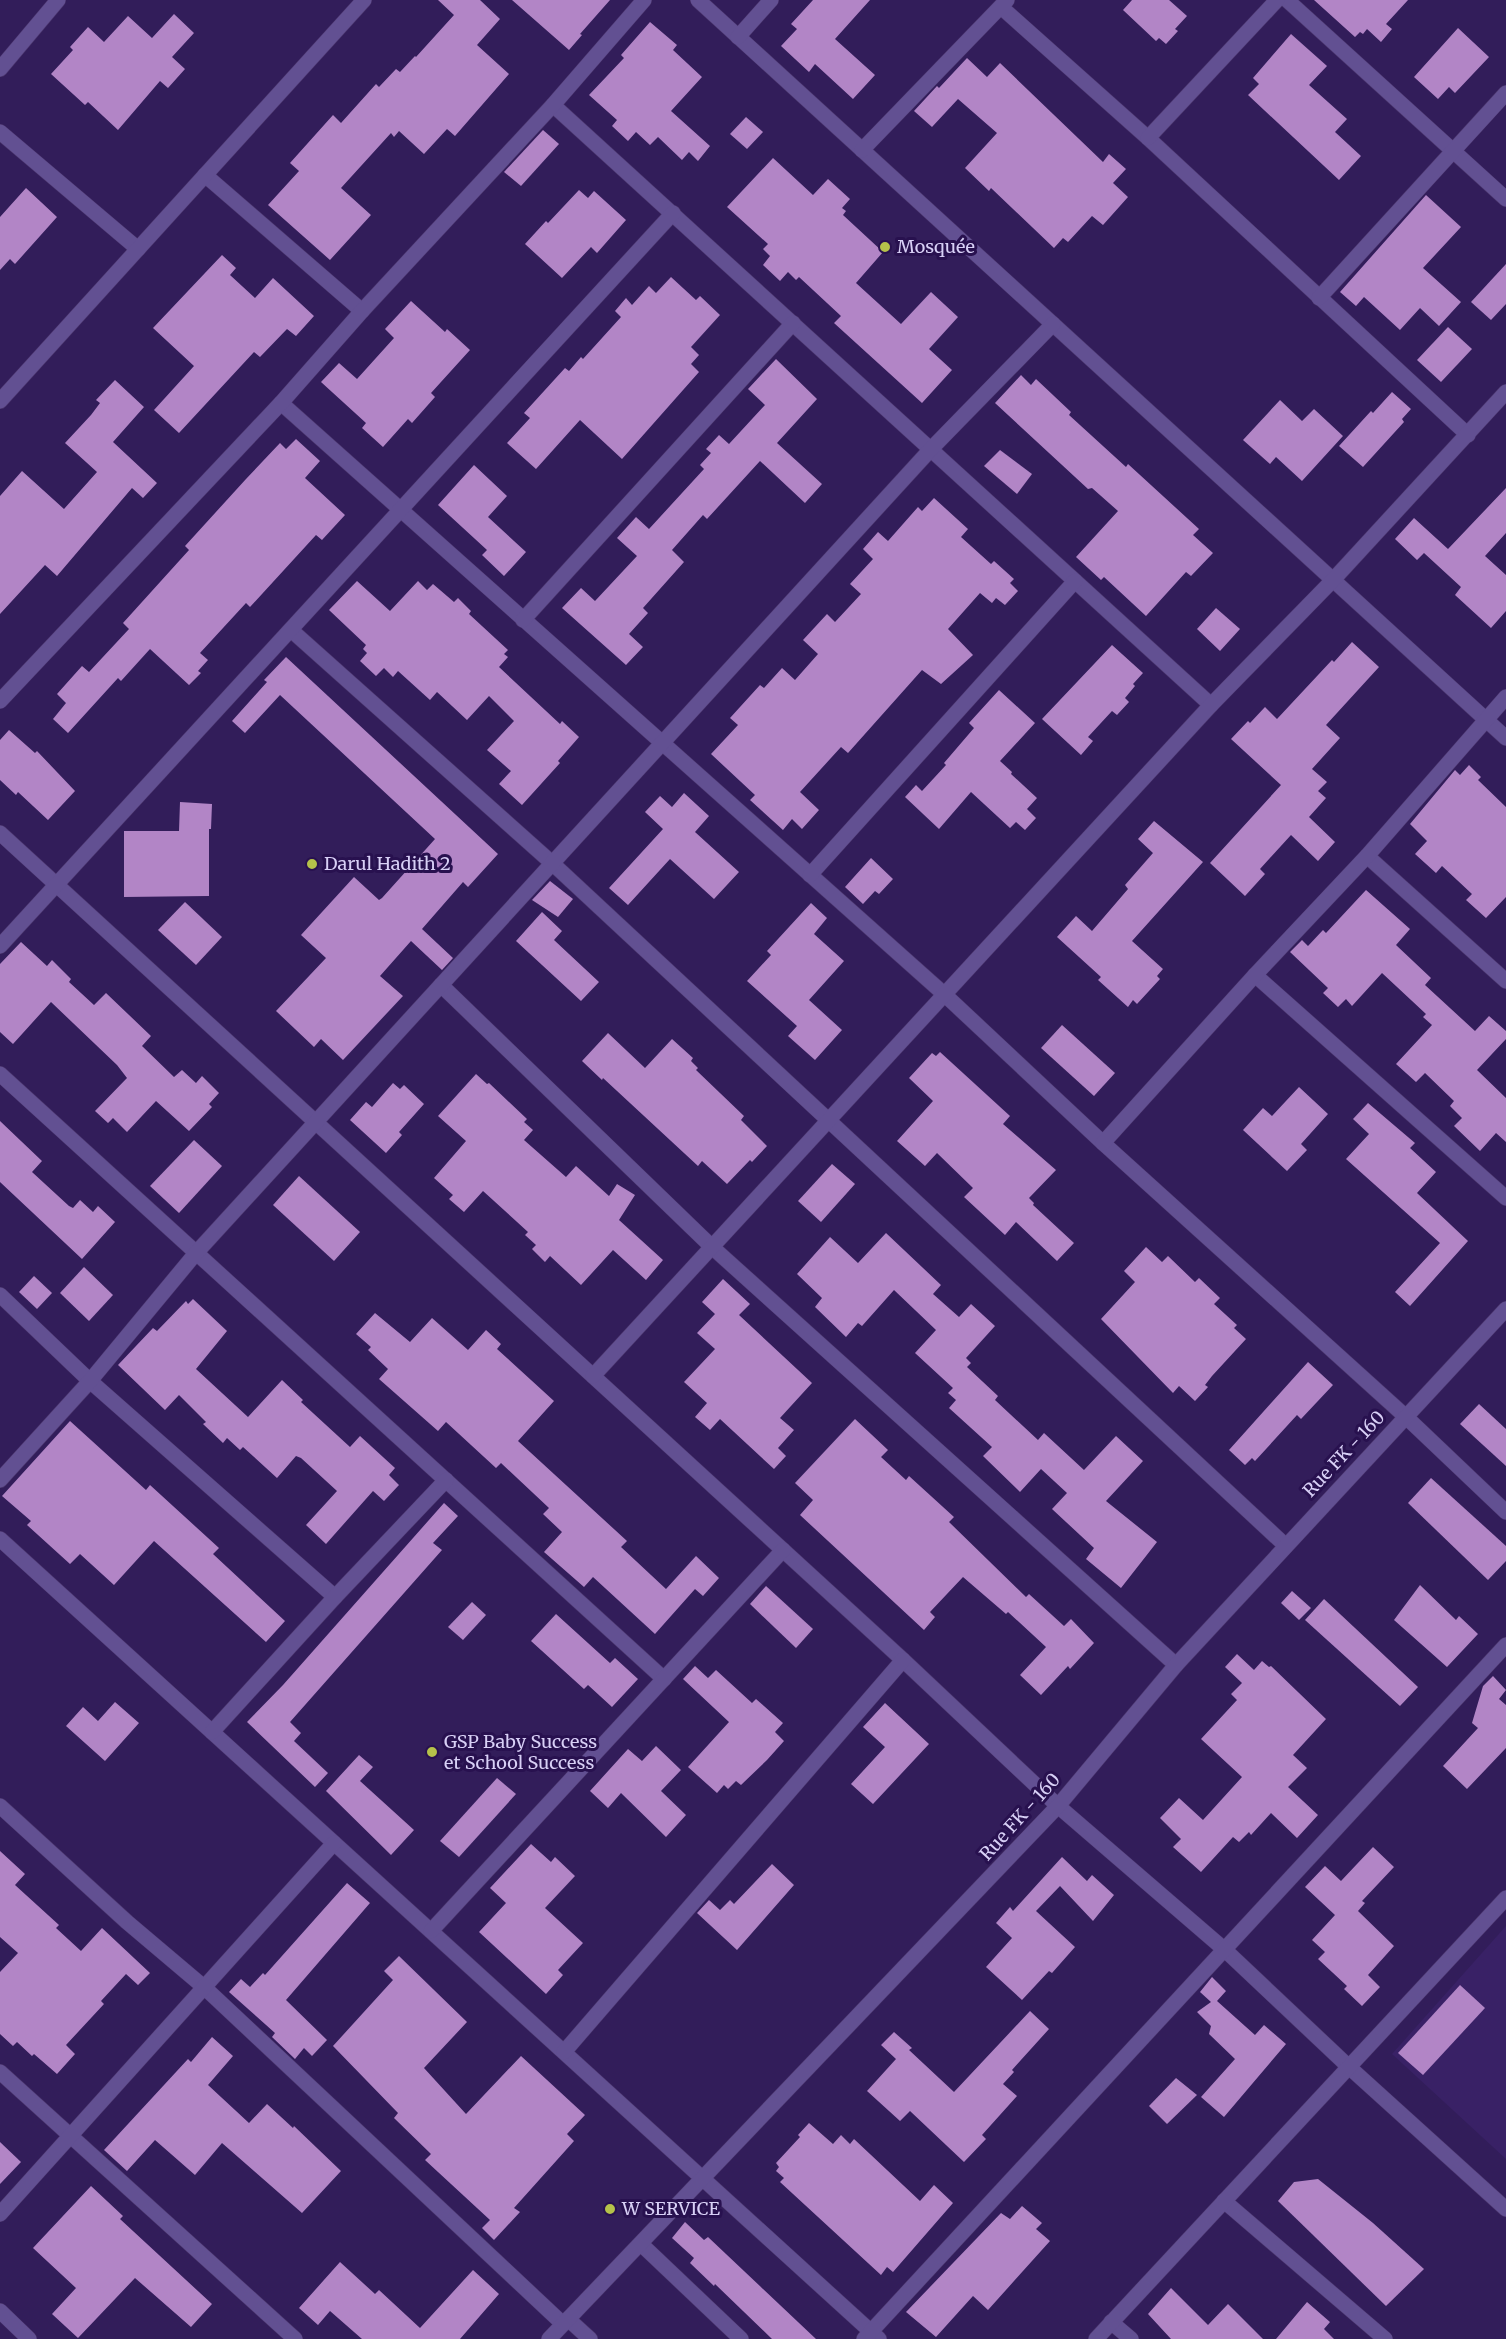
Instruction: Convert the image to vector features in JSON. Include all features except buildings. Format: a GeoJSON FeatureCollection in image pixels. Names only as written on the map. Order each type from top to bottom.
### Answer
{"type":"FeatureCollection","features":[{"type":"Feature","properties":{"kind":"street"},"geometry":{"type":"LineString","coordinates":[[0,401],[364,0]]}},
{"type":"Feature","properties":{"kind":"street"},"geometry":{"type":"LineString","coordinates":[[0,701],[281,402],[553,105],[644,0]]}},
{"type":"Feature","properties":{"kind":"street"},"geometry":{"type":"LineString","coordinates":[[698,0],[1506,738]]}},
{"type":"Feature","properties":{"kind":"street"},"geometry":{"type":"LineString","coordinates":[[738,37],[771,0]]}},
{"type":"Feature","properties":{"kind":"street"},"geometry":{"type":"LineString","coordinates":[[1148,138],[1277,0]]}},
{"type":"Feature","properties":{"kind":"street"},"geometry":{"type":"LineString","coordinates":[[1287,0],[1506,199]]}},
{"type":"Feature","properties":{"kind":"street"},"geometry":{"type":"LineString","coordinates":[[0,69],[53,1]]}},
{"type":"Feature","properties":{"kind":"street"},"geometry":{"type":"LineString","coordinates":[[862,150],[1004,3],[1468,435]]}},
{"type":"Feature","properties":{"kind":"street"},"geometry":{"type":"LineString","coordinates":[[1319,298],[1506,93]]}},
{"type":"Feature","properties":{"kind":"street"},"geometry":{"type":"LineString","coordinates":[[553,105],[1211,705]]}},
{"type":"Feature","properties":{"kind":"street"},"geometry":{"type":"LineString","coordinates":[[0,132],[138,249]]}},
{"type":"Feature","properties":{"kind":"street"},"geometry":{"type":"LineString","coordinates":[[205,175],[362,311]]}},
{"type":"Feature","properties":{"kind":"street"},"geometry":{"type":"LineString","coordinates":[[0,946],[673,213]]}},
{"type":"Feature","properties":{"kind":"street"},"geometry":{"type":"LineString","coordinates":[[523,620],[793,323]]}},
{"type":"Feature","properties":{"kind":"street"},"geometry":{"type":"LineString","coordinates":[[0,1480],[90,1381],[196,1253],[931,449],[1053,324]]}},
{"type":"Feature","properties":{"kind":"street"},"geometry":{"type":"LineString","coordinates":[[593,1376],[1211,705],[1333,580],[1506,392]]}},
{"type":"Feature","properties":{"kind":"street"},"geometry":{"type":"LineString","coordinates":[[281,402],[944,994],[1103,1143],[1405,1416],[1506,1512]]}},
{"type":"Feature","properties":{"kind":"street"},"geometry":{"type":"LineString","coordinates":[[810,875],[1075,581]]}},
{"type":"Feature","properties":{"kind":"street"},"geometry":{"type":"LineString","coordinates":[[291,630],[552,863],[1286,1545]]}},
{"type":"Feature","properties":{"kind":"street"},"geometry":{"type":"LineString","coordinates":[[1103,1143],[1255,975],[1367,856],[1506,697]]}},
{"type":"Feature","properties":{"kind":"street"},"geometry":{"type":"LineString","coordinates":[[0,833],[903,1660],[1058,1806],[1226,1950],[1349,2067],[1506,2209]]}},
{"type":"Feature","properties":{"kind":"street"},"geometry":{"type":"LineString","coordinates":[[1367,856],[1506,981]]}},
{"type":"Feature","properties":{"kind":"street"},"geometry":{"type":"LineString","coordinates":[[1255,975],[1506,1198]]}},
{"type":"Feature","properties":{"kind":"street"},"geometry":{"type":"LineString","coordinates":[[441,985],[712,1246],[1176,1665]]}},
{"type":"Feature","properties":{"kind":"street"},"geometry":{"type":"LineString","coordinates":[[0,1074],[664,1679]]}},
{"type":"Feature","properties":{"kind":"street"},"geometry":{"type":"LineString","coordinates":[[0,1295],[90,1381],[335,1597]]}},
{"type":"Feature","properties":{"kind":"street","name":"Rue FK - 160"},"geometry":{"type":"LineString","coordinates":[[549,2339],[1058,1806],[1176,1665],[1506,1309]]}},
{"type":"Feature","properties":{"kind":"street"},"geometry":{"type":"LineString","coordinates":[[212,1732],[446,1480]]}},
{"type":"Feature","properties":{"kind":"street"},"geometry":{"type":"LineString","coordinates":[[0,1539],[704,2179],[871,2337],[1506,1645]]}},
{"type":"Feature","properties":{"kind":"street"},"geometry":{"type":"LineString","coordinates":[[430,1931],[783,1550]]}},
{"type":"Feature","properties":{"kind":"street"},"geometry":{"type":"LineString","coordinates":[[564,2052],[903,1660]]}},
{"type":"Feature","properties":{"kind":"street"},"geometry":{"type":"LineString","coordinates":[[0,1806],[127,1922],[205,1988],[566,2322],[590,2339]]}},
{"type":"Feature","properties":{"kind":"street"},"geometry":{"type":"LineString","coordinates":[[0,2214],[334,1843]]}},
{"type":"Feature","properties":{"kind":"street"},"geometry":{"type":"LineString","coordinates":[[1096,2339],[1506,1898]]}},
{"type":"Feature","properties":{"kind":"street"},"geometry":{"type":"LineString","coordinates":[[0,2072],[295,2339]]}},
{"type":"Feature","properties":{"kind":"street"},"geometry":{"type":"LineString","coordinates":[[1224,2200],[1385,2339]]}},
{"type":"Feature","properties":{"kind":"street"},"geometry":{"type":"LineString","coordinates":[[641,2244],[741,2339]]}},
{"type":"Feature","properties":{"kind":"street"},"geometry":{"type":"LineString","coordinates":[[0,2311],[29,2339]]}},
{"type":"Feature","properties":{"kind":"street"},"geometry":{"type":"LineString","coordinates":[[1111,2322],[1131,2339]]}},
{"type":"Feature","properties":{"kind":"shaded area"},"geometry":{"type":"Polygon","coordinates":[[[1506,1926],[1506,2159],[1392,2054],[1506,1926]]]}},
{"type":"Feature","properties":{"kind":"place","name":"Mosquée"},"geometry":{"type":"Point","coordinates":[885,247]}},
{"type":"Feature","properties":{"kind":"place","name":"Darul Hadith 2"},"geometry":{"type":"Point","coordinates":[312,864]}},
{"type":"Feature","properties":{"kind":"place","name":"GSP Baby Success et School Success"},"geometry":{"type":"Point","coordinates":[432,1752]}},
{"type":"Feature","properties":{"kind":"place","name":"W SERVICE"},"geometry":{"type":"Point","coordinates":[610,2209]}}]}
